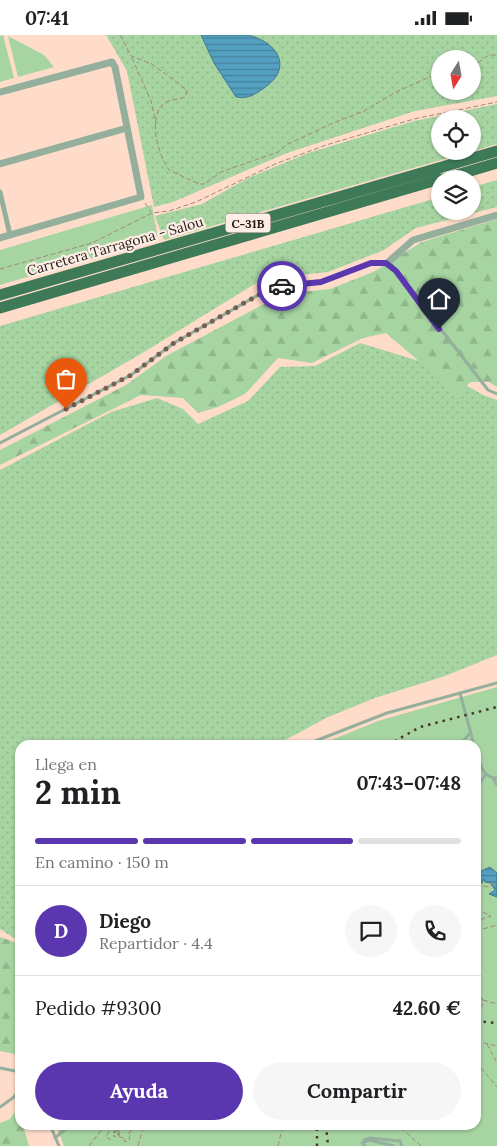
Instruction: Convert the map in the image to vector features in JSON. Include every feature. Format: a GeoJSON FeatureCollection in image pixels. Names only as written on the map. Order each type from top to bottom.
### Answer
{"type":"FeatureCollection","features":[{"type":"Feature","properties":{"kind":"highway","name":"Carretera Tarragona - Salou"},"geometry":{"type":"LineString","coordinates":[[0,295],[497,151]]}},
{"type":"Feature","properties":{"kind":"highway","name":"Carretera Tarragona - Salou"},"geometry":{"type":"LineString","coordinates":[[472,170],[497,163]]}},
{"type":"Feature","properties":{"kind":"highway","name":"Carretera Tarragona - Salou"},"geometry":{"type":"LineString","coordinates":[[0,308],[431,182]]}},
{"type":"Feature","properties":{"kind":"street"},"geometry":{"type":"LineString","coordinates":[[0,92],[112,62],[141,197],[0,238]]}},
{"type":"Feature","properties":{"kind":"street"},"geometry":{"type":"LineString","coordinates":[[0,163],[127,128]]}},
{"type":"Feature","properties":{"kind":"street"},"geometry":{"type":"LineString","coordinates":[[0,192],[10,235]]}},
{"type":"Feature","properties":{"kind":"street"},"geometry":{"type":"LineString","coordinates":[[386,263],[413,240],[497,215]]}},
{"type":"Feature","properties":{"kind":"lane"},"geometry":{"type":"LineString","coordinates":[[0,443],[131,375],[174,343],[274,286],[321,282],[371,263],[386,263],[396,271],[488,390],[497,394]]}},
{"type":"Feature","properties":{"kind":"lane"},"geometry":{"type":"LineString","coordinates":[[318,740],[387,713],[497,683]]}},
{"type":"Feature","properties":{"kind":"lane"},"geometry":{"type":"LineString","coordinates":[[460,693],[472,740]]}},
{"type":"Feature","properties":{"kind":"lane"},"geometry":{"type":"LineString","coordinates":[[464,740],[470,732]]}},
{"type":"Feature","properties":{"kind":"lane"},"geometry":{"type":"LineString","coordinates":[[481,768],[486,774],[495,778],[497,785]]}},
{"type":"Feature","properties":{"kind":"lane"},"geometry":{"type":"LineString","coordinates":[[481,781],[486,774]]}},
{"type":"Feature","properties":{"kind":"lane"},"geometry":{"type":"LineString","coordinates":[[0,1068],[15,1071]]}},
{"type":"Feature","properties":{"kind":"lane"},"geometry":{"type":"LineString","coordinates":[[0,1107],[15,1095]]}},
{"type":"Feature","properties":{"kind":"lane"},"geometry":{"type":"LineString","coordinates":[[52,1130],[59,1146]]}},
{"type":"Feature","properties":{"kind":"lane"},"geometry":{"type":"LineString","coordinates":[[55,1138],[64,1130]]}},
{"type":"Feature","properties":{"kind":"lane"},"geometry":{"type":"LineString","coordinates":[[363,1144],[370,1138],[400,1141],[402,1146]]}},
{"type":"Feature","properties":{"kind":"lane"},"geometry":{"type":"LineString","coordinates":[[363,1144],[394,1146]]}},
{"type":"Feature","properties":{"kind":"path"},"geometry":{"type":"LineString","coordinates":[[120,35],[151,101],[156,125]]}},
{"type":"Feature","properties":{"kind":"path"},"geometry":{"type":"LineString","coordinates":[[481,61],[489,55],[497,55]]}},
{"type":"Feature","properties":{"kind":"path"},"geometry":{"type":"LineString","coordinates":[[131,56],[152,63],[187,90],[185,97],[163,104],[156,125],[155,139],[169,170],[204,184],[221,172],[278,152],[286,145],[364,111],[396,92],[431,76]]}},
{"type":"Feature","properties":{"kind":"path"},"geometry":{"type":"LineString","coordinates":[[0,269],[92,243],[152,213],[168,211],[196,202],[275,164],[326,145],[414,119],[497,102]]}},
{"type":"Feature","properties":{"kind":"path"},"geometry":{"type":"LineString","coordinates":[[141,197],[152,213]]}},
{"type":"Feature","properties":{"kind":"path"},"geometry":{"type":"LineString","coordinates":[[481,885],[491,886],[497,882]]}},
{"type":"Feature","properties":{"kind":"path"},"geometry":{"type":"LineString","coordinates":[[481,911],[491,916],[481,920]]}},
{"type":"Feature","properties":{"kind":"path"},"geometry":{"type":"LineString","coordinates":[[481,930],[497,925]]}},
{"type":"Feature","properties":{"kind":"path"},"geometry":{"type":"LineString","coordinates":[[481,997],[483,1000],[497,1004]]}},
{"type":"Feature","properties":{"kind":"path"},"geometry":{"type":"LineString","coordinates":[[481,1006],[483,1000]]}},
{"type":"Feature","properties":{"kind":"path"},"geometry":{"type":"LineString","coordinates":[[481,1042],[497,1046]]}},
{"type":"Feature","properties":{"kind":"path"},"geometry":{"type":"LineString","coordinates":[[487,1044],[497,1063]]}},
{"type":"Feature","properties":{"kind":"path"},"geometry":{"type":"LineString","coordinates":[[481,1068],[497,1087]]}},
{"type":"Feature","properties":{"kind":"path"},"geometry":{"type":"LineString","coordinates":[[89,1146],[101,1130]]}},
{"type":"Feature","properties":{"kind":"path"},"geometry":{"type":"LineString","coordinates":[[111,1130],[106,1137],[111,1140]]}},
{"type":"Feature","properties":{"kind":"path"},"geometry":{"type":"LineString","coordinates":[[114,1130],[120,1133],[113,1133],[120,1135],[113,1136],[125,1138],[124,1141],[129,1141],[131,1130]]}},
{"type":"Feature","properties":{"kind":"path"},"geometry":{"type":"LineString","coordinates":[[129,1130],[128,1133],[130,1133]]}},
{"type":"Feature","properties":{"kind":"path"},"geometry":{"type":"LineString","coordinates":[[138,1146],[142,1130]]}},
{"type":"Feature","properties":{"kind":"path"},"geometry":{"type":"LineString","coordinates":[[278,1146],[282,1130]]}},
{"type":"Feature","properties":{"kind":"path"},"geometry":{"type":"LineString","coordinates":[[405,1130],[421,1146]]}},
{"type":"Feature","properties":{"kind":"green space"},"geometry":{"type":"Polygon","coordinates":[[[3,35],[14,78],[0,82],[0,36],[3,35]]]}},
{"type":"Feature","properties":{"kind":"green space"},"geometry":{"type":"Polygon","coordinates":[[[106,35],[497,35],[497,96],[481,99],[481,50],[431,50],[431,100],[475,100],[415,111],[287,153],[173,202],[154,207],[127,71],[106,35]]]}},
{"type":"Feature","properties":{"kind":"green space"},"geometry":{"type":"Polygon","coordinates":[[[8,36],[44,55],[54,67],[18,77],[8,36]]]}},
{"type":"Feature","properties":{"kind":"green space"},"geometry":{"type":"Polygon","coordinates":[[[497,104],[497,144],[481,149],[481,110],[468,110],[497,104]]]}},
{"type":"Feature","properties":{"kind":"green space"},"geometry":{"type":"Polygon","coordinates":[[[431,118],[431,160],[441,160],[164,240],[155,216],[202,204],[248,178],[308,153],[431,118]]]}},
{"type":"Feature","properties":{"kind":"green space"},"geometry":{"type":"Polygon","coordinates":[[[497,180],[497,207],[481,211],[481,185],[497,180]]]}},
{"type":"Feature","properties":{"kind":"green space"},"geometry":{"type":"Polygon","coordinates":[[[431,200],[431,220],[447,220],[416,228],[384,250],[328,272],[263,279],[139,355],[0,435],[0,326],[431,200]]]}},
{"type":"Feature","properties":{"kind":"green space"},"geometry":{"type":"Polygon","coordinates":[[[152,205],[158,239],[0,285],[0,250],[152,205]]]}},
{"type":"Feature","properties":{"kind":"green space"},"geometry":{"type":"Polygon","coordinates":[[[497,219],[497,387],[489,382],[471,382],[457,394],[386,333],[363,338],[312,363],[278,358],[245,394],[218,407],[198,413],[183,398],[141,395],[0,465],[0,450],[126,385],[166,356],[283,294],[330,289],[373,272],[422,242],[497,219]]]}},
{"type":"Feature","properties":{"kind":"green space"},"geometry":{"type":"Polygon","coordinates":[[[360,343],[429,364],[483,395],[497,400],[497,655],[445,676],[375,698],[328,717],[285,740],[15,740],[14,938],[0,929],[0,470],[111,412],[157,398],[183,409],[198,424],[248,401],[280,367],[315,366],[360,343]]]}},
{"type":"Feature","properties":{"kind":"green space"},"geometry":{"type":"Polygon","coordinates":[[[497,687],[497,1146],[64,1146],[58,1130],[481,1130],[481,740],[331,740],[378,721],[497,687]]]}},
{"type":"Feature","properties":{"kind":"green space"},"geometry":{"type":"Polygon","coordinates":[[[0,937],[15,942],[15,1054],[0,1051],[0,937]]]}},
{"type":"Feature","properties":{"kind":"green space"},"geometry":{"type":"Polygon","coordinates":[[[15,1112],[15,1130],[24,1130],[29,1146],[0,1146],[0,1123],[10,1119],[15,1112]]]}},
{"type":"Feature","properties":{"kind":"water"},"geometry":{"type":"Polygon","coordinates":[[[201,35],[248,35],[259,39],[268,44],[279,58],[280,66],[277,74],[271,82],[255,94],[240,98],[236,97],[214,63],[201,35]]]}},
{"type":"Feature","properties":{"kind":"water"},"geometry":{"type":"Polygon","coordinates":[[[490,867],[497,873],[497,897],[489,894],[495,890],[491,883],[485,882],[484,879],[481,883],[481,871],[490,867]]]}},
{"type":"Feature","properties":{"kind":"railway"},"geometry":{"type":"LineString","coordinates":[[397,740],[420,727],[497,707]]}},
{"type":"Feature","properties":{"kind":"railway"},"geometry":{"type":"LineString","coordinates":[[481,1021],[497,1023]]}},
{"type":"Feature","properties":{"kind":"railway"},"geometry":{"type":"LineString","coordinates":[[317,1130],[317,1146]]}},
{"type":"Feature","properties":{"kind":"railway"},"geometry":{"type":"LineString","coordinates":[[326,1130],[328,1146]]}},
{"type":"Feature","properties":{"kind":"way so far"},"geometry":{"type":"LineString","coordinates":[[66,409],[131,375],[174,343],[274,286],[282,286]]}},
{"type":"Feature","properties":{"kind":"route"},"geometry":{"type":"LineString","coordinates":[[282,286],[321,282],[371,263],[386,263],[396,271],[439,329]]}}]}
